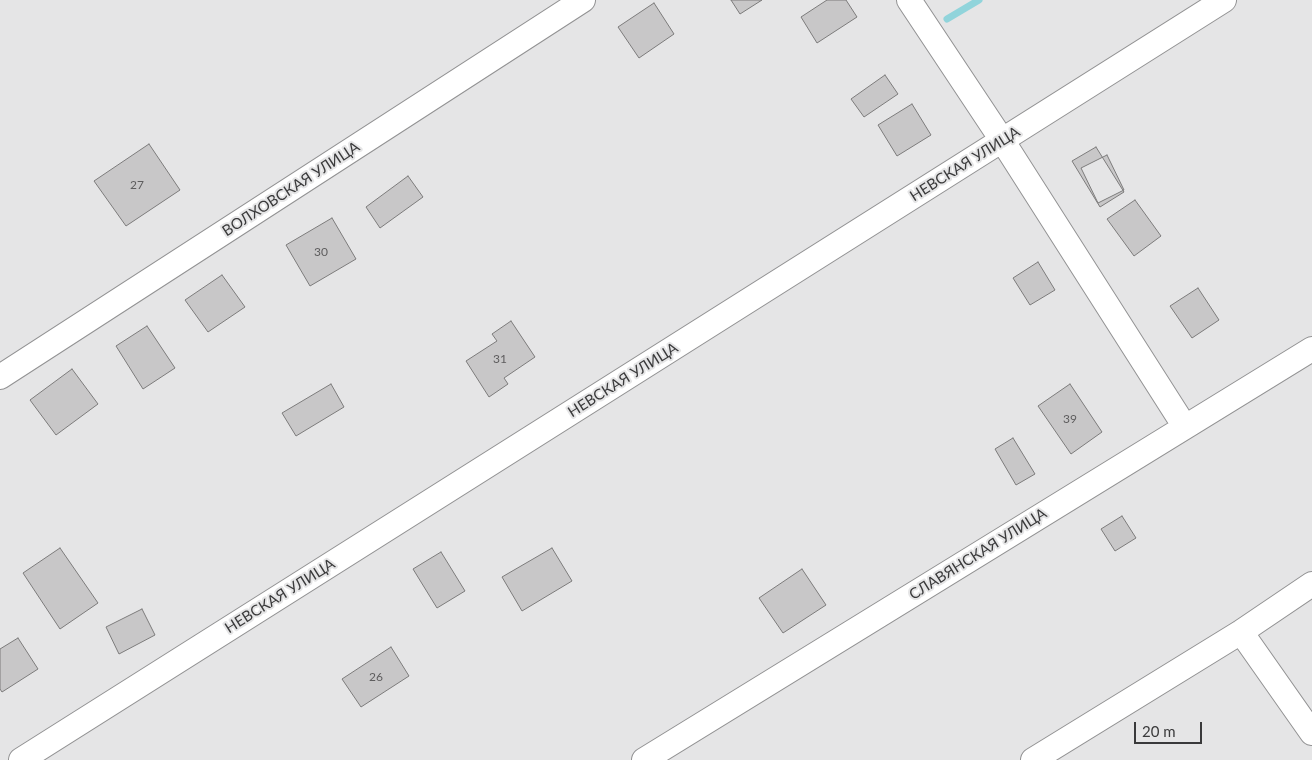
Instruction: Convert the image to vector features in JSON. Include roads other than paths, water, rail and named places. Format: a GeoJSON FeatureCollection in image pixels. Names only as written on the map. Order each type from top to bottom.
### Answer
{"type":"FeatureCollection","features":[{"type":"Feature","properties":{"kind":"street","name":"ВОЛХОВСКАЯ УЛИЦА"},"geometry":{"type":"LineString","coordinates":[[0,377],[583,0]]}},
{"type":"Feature","properties":{"kind":"street"},"geometry":{"type":"LineString","coordinates":[[909,0],[1002,140],[1185,427]]}},
{"type":"Feature","properties":{"kind":"street","name":"НЕВСКАЯ УЛИЦА"},"geometry":{"type":"LineString","coordinates":[[21,760],[1224,0]]}},
{"type":"Feature","properties":{"kind":"street","name":"СЛАВЯНСКАЯ УЛИЦА"},"geometry":{"type":"LineString","coordinates":[[644,760],[1312,349]]}},
{"type":"Feature","properties":{"kind":"street"},"geometry":{"type":"LineString","coordinates":[[1033,760],[1241,632],[1312,584]]}},
{"type":"Feature","properties":{"kind":"street"},"geometry":{"type":"LineString","coordinates":[[1241,632],[1312,733]]}},
{"type":"Feature","properties":{"kind":"waterway"},"geometry":{"type":"LineString","coordinates":[[947,19],[979,0]]}}]}
